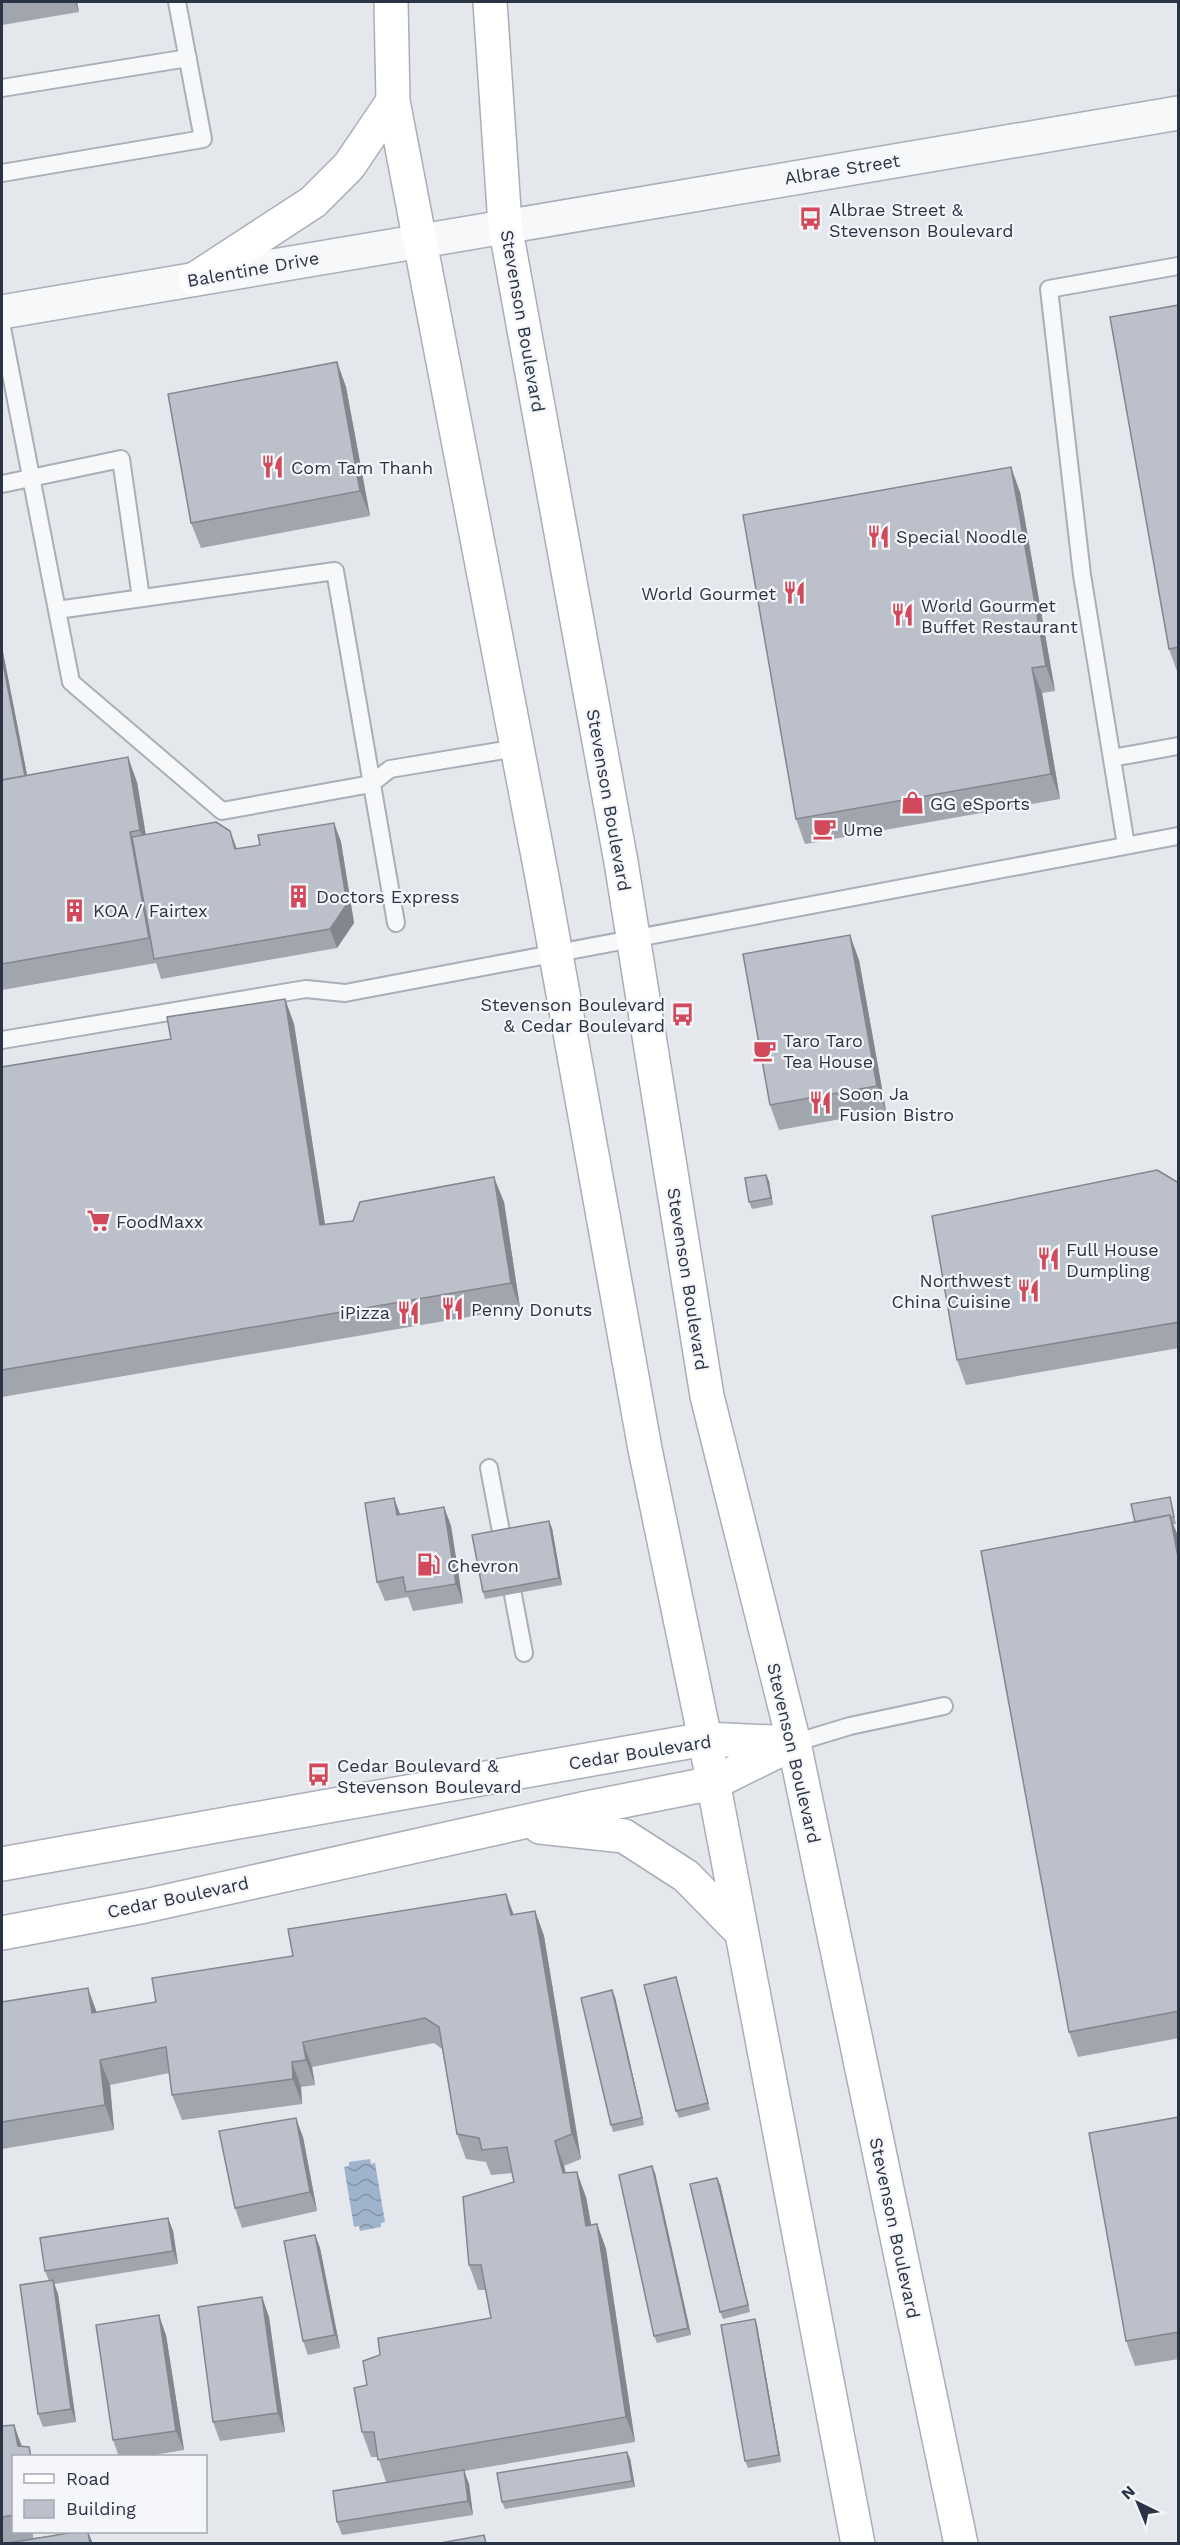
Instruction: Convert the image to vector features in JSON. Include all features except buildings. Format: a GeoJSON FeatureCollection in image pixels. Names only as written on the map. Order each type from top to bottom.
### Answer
{"type":"FeatureCollection","features":[{"type":"Feature","properties":{"kind":"main road"},"geometry":{"type":"LineString","coordinates":[[391,2],[393,101],[517,747],[643,1439],[705,1739],[858,2544]]}},
{"type":"Feature","properties":{"kind":"main road","name":"Stevenson Boulevard"},"geometry":{"type":"LineString","coordinates":[[490,2],[505,225],[633,939],[707,1396],[794,1743],[961,2544]]}},
{"type":"Feature","properties":{"kind":"main road"},"geometry":{"type":"LineString","coordinates":[[195,279],[313,202],[349,166],[393,101]]}},
{"type":"Feature","properties":{"kind":"main road","name":"Cedar Boulevard"},"geometry":{"type":"LineString","coordinates":[[2,1864],[705,1739],[794,1743]]}},
{"type":"Feature","properties":{"kind":"main road","name":"Cedar Boulevard"},"geometry":{"type":"LineString","coordinates":[[2,1933],[145,1906],[514,1824],[713,1783],[794,1743]]}},
{"type":"Feature","properties":{"kind":"main road"},"geometry":{"type":"LineString","coordinates":[[514,1824],[624,1836],[686,1876],[741,1932]]}},
{"type":"Feature","properties":{"kind":"street","name":"Albrae Street"},"geometry":{"type":"LineString","coordinates":[[505,225],[1179,113]]}},
{"type":"Feature","properties":{"kind":"street","name":"Balentine Drive"},"geometry":{"type":"LineString","coordinates":[[2,312],[505,225]]}},
{"type":"Feature","properties":{"kind":"lane"},"geometry":{"type":"LineString","coordinates":[[2,173],[203,139],[177,2]]}},
{"type":"Feature","properties":{"kind":"lane"},"geometry":{"type":"LineString","coordinates":[[2,88],[188,58]]}},
{"type":"Feature","properties":{"kind":"lane"},"geometry":{"type":"LineString","coordinates":[[1126,845],[1082,574],[1049,289],[1179,266]]}},
{"type":"Feature","properties":{"kind":"lane"},"geometry":{"type":"LineString","coordinates":[[2,328],[71,682],[222,811],[370,784],[390,769],[517,747]]}},
{"type":"Feature","properties":{"kind":"lane"},"geometry":{"type":"LineString","coordinates":[[2,484],[121,459],[141,598]]}},
{"type":"Feature","properties":{"kind":"lane"},"geometry":{"type":"LineString","coordinates":[[57,610],[335,571],[370,784],[396,923]]}},
{"type":"Feature","properties":{"kind":"lane"},"geometry":{"type":"LineString","coordinates":[[1112,758],[1179,746]]}},
{"type":"Feature","properties":{"kind":"lane"},"geometry":{"type":"LineString","coordinates":[[2,1040],[306,989],[345,993],[1179,836]]}},
{"type":"Feature","properties":{"kind":"lane"},"geometry":{"type":"LineString","coordinates":[[489,1468],[524,1653]]}},
{"type":"Feature","properties":{"kind":"lane"},"geometry":{"type":"LineString","coordinates":[[794,1743],[850,1726],[944,1706]]}},
{"type":"Feature","properties":{"kind":"water"},"geometry":{"type":"Polygon","coordinates":[[[370,2159],[371,2164],[375,2163],[385,2222],[381,2223],[381,2227],[360,2231],[359,2226],[354,2227],[344,2167],[349,2166],[349,2162],[370,2159]]]}},
{"type":"Feature","properties":{"kind":"place","name":"Albrae Street & Stevenson Boulevard"},"geometry":{"type":"Point","coordinates":[811,219]}},
{"type":"Feature","properties":{"kind":"place","name":"Com Tam Thanh"},"geometry":{"type":"Point","coordinates":[273,467]}},
{"type":"Feature","properties":{"kind":"place","name":"Special Noodle"},"geometry":{"type":"Point","coordinates":[878,536]}},
{"type":"Feature","properties":{"kind":"place","name":"World Gourmet"},"geometry":{"type":"Point","coordinates":[794,593]}},
{"type":"Feature","properties":{"kind":"place","name":"World Gourmet Buffet Restaurant"},"geometry":{"type":"Point","coordinates":[903,615]}},
{"type":"Feature","properties":{"kind":"place","name":"GG eSports"},"geometry":{"type":"Point","coordinates":[912,803]}},
{"type":"Feature","properties":{"kind":"place","name":"Ume"},"geometry":{"type":"Point","coordinates":[825,829]}},
{"type":"Feature","properties":{"kind":"place","name":"Doctors Express"},"geometry":{"type":"Point","coordinates":[298,896]}},
{"type":"Feature","properties":{"kind":"place","name":"KOA / Fairtex"},"geometry":{"type":"Point","coordinates":[75,910]}},
{"type":"Feature","properties":{"kind":"place","name":"Stevenson Boulevard & Cedar Boulevard"},"geometry":{"type":"Point","coordinates":[683,1014]}},
{"type":"Feature","properties":{"kind":"place","name":"Taro Taro Tea House"},"geometry":{"type":"Point","coordinates":[765,1050]}},
{"type":"Feature","properties":{"kind":"place","name":"Soon Ja Fusion Bistro"},"geometry":{"type":"Point","coordinates":[821,1103]}},
{"type":"Feature","properties":{"kind":"place","name":"FoodMaxx"},"geometry":{"type":"Point","coordinates":[98,1221]}},
{"type":"Feature","properties":{"kind":"place","name":"Full House Dumpling"},"geometry":{"type":"Point","coordinates":[1048,1259]}},
{"type":"Feature","properties":{"kind":"place","name":"Northwest China Cuisine"},"geometry":{"type":"Point","coordinates":[1029,1290]}},
{"type":"Feature","properties":{"kind":"place","name":"Penny Donuts"},"geometry":{"type":"Point","coordinates":[453,1309]}},
{"type":"Feature","properties":{"kind":"place","name":"iPizza"},"geometry":{"type":"Point","coordinates":[408,1312]}},
{"type":"Feature","properties":{"kind":"place","name":"Chevron"},"geometry":{"type":"Point","coordinates":[429,1565]}},
{"type":"Feature","properties":{"kind":"place","name":"Cedar Boulevard & Stevenson Boulevard"},"geometry":{"type":"Point","coordinates":[319,1775]}}]}
